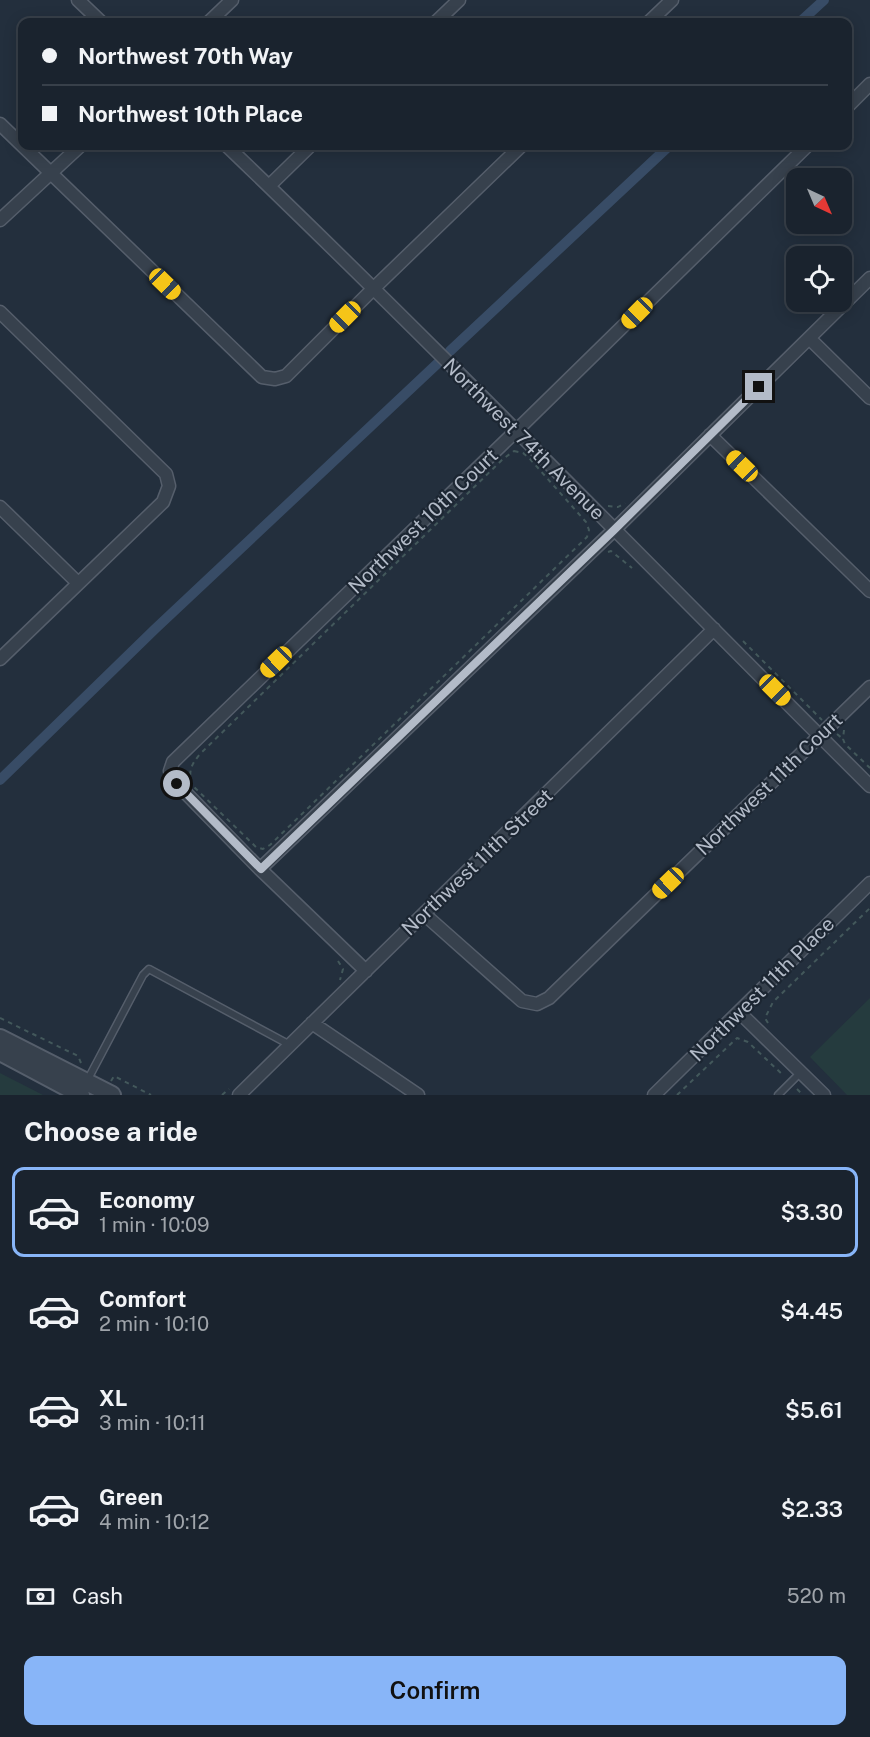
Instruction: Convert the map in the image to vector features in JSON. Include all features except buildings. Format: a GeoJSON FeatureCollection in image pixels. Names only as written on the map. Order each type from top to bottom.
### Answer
{"type":"FeatureCollection","features":[{"type":"Feature","properties":{"kind":"street"},"geometry":{"type":"LineString","coordinates":[[78,0],[97,18]]}},
{"type":"Feature","properties":{"kind":"street"},"geometry":{"type":"LineString","coordinates":[[213,18],[232,0]]}},
{"type":"Feature","properties":{"kind":"street"},"geometry":{"type":"LineString","coordinates":[[440,18],[459,0]]}},
{"type":"Feature","properties":{"kind":"street"},"geometry":{"type":"LineString","coordinates":[[653,18],[672,0]]}},
{"type":"Feature","properties":{"kind":"street"},"geometry":{"type":"LineString","coordinates":[[852,102],[870,84]]}},
{"type":"Feature","properties":{"kind":"street"},"geometry":{"type":"LineString","coordinates":[[0,124],[18,142]]}},
{"type":"Feature","properties":{"kind":"street"},"geometry":{"type":"LineString","coordinates":[[26,150],[262,378],[275,379],[286,376],[517,150]]}},
{"type":"Feature","properties":{"kind":"street"},"geometry":{"type":"LineString","coordinates":[[0,220],[76,150]]}},
{"type":"Feature","properties":{"kind":"street","name":"Northwest 74th Avenue"},"geometry":{"type":"LineString","coordinates":[[231,150],[374,288],[714,629],[825,731],[870,786]]}},
{"type":"Feature","properties":{"kind":"street"},"geometry":{"type":"LineString","coordinates":[[269,186],[306,150]]}},
{"type":"Feature","properties":{"kind":"street","name":"Northwest 10th Court"},"geometry":{"type":"LineString","coordinates":[[261,869],[177,784],[170,771],[173,762],[803,150]]}},
{"type":"Feature","properties":{"kind":"street"},"geometry":{"type":"LineString","coordinates":[[366,971],[261,869],[614,530],[870,279]]}},
{"type":"Feature","properties":{"kind":"street"},"geometry":{"type":"LineString","coordinates":[[0,312],[166,474],[169,486],[163,502],[0,659]]}},
{"type":"Feature","properties":{"kind":"street"},"geometry":{"type":"LineString","coordinates":[[809,338],[870,398]]}},
{"type":"Feature","properties":{"kind":"street"},"geometry":{"type":"LineString","coordinates":[[710,435],[870,591]]}},
{"type":"Feature","properties":{"kind":"street"},"geometry":{"type":"LineString","coordinates":[[0,507],[78,583]]}},
{"type":"Feature","properties":{"kind":"street","name":"Northwest 11th Street"},"geometry":{"type":"LineString","coordinates":[[235,1091],[290,1045],[714,629]]}},
{"type":"Feature","properties":{"kind":"street","name":"Northwest 11th Court"},"geometry":{"type":"LineString","coordinates":[[424,914],[522,1001],[537,1004],[549,998],[870,687]]}},
{"type":"Feature","properties":{"kind":"street","name":"Northwest 11th Place"},"geometry":{"type":"LineString","coordinates":[[654,1095],[870,883]]}},
{"type":"Feature","properties":{"kind":"street"},"geometry":{"type":"LineString","coordinates":[[740,1012],[824,1095]]}},
{"type":"Feature","properties":{"kind":"street"},"geometry":{"type":"LineString","coordinates":[[312,1023],[418,1095]]}},
{"type":"Feature","properties":{"kind":"street"},"geometry":{"type":"LineString","coordinates":[[0,1038],[85,1086]]}},
{"type":"Feature","properties":{"kind":"street"},"geometry":{"type":"LineString","coordinates":[[0,1052],[85,1086],[109,1093]]}},
{"type":"Feature","properties":{"kind":"lane"},"geometry":{"type":"LineString","coordinates":[[85,1086],[143,975],[149,969],[290,1045]]}},
{"type":"Feature","properties":{"kind":"lane"},"geometry":{"type":"LineString","coordinates":[[778,1095],[801,1072]]}},
{"type":"Feature","properties":{"kind":"path"},"geometry":{"type":"LineString","coordinates":[[514,451],[523,453],[530,459],[586,522],[589,530],[587,537],[270,845],[263,849],[256,847],[192,785],[189,774],[192,764],[503,459],[514,451]]}},
{"type":"Feature","properties":{"kind":"path"},"geometry":{"type":"LineString","coordinates":[[605,504],[618,507],[632,496]]}},
{"type":"Feature","properties":{"kind":"path"},"geometry":{"type":"LineString","coordinates":[[602,555],[611,551],[632,568]]}},
{"type":"Feature","properties":{"kind":"path"},"geometry":{"type":"LineString","coordinates":[[741,640],[816,713],[825,731],[843,739],[870,768]]}},
{"type":"Feature","properties":{"kind":"path"},"geometry":{"type":"LineString","coordinates":[[816,713],[822,715]]}},
{"type":"Feature","properties":{"kind":"path"},"geometry":{"type":"LineString","coordinates":[[843,739],[844,730]]}},
{"type":"Feature","properties":{"kind":"path"},"geometry":{"type":"LineString","coordinates":[[769,1012],[772,1002],[870,908]]}},
{"type":"Feature","properties":{"kind":"path"},"geometry":{"type":"LineString","coordinates":[[333,986],[342,976],[343,969],[339,961]]}},
{"type":"Feature","properties":{"kind":"path"},"geometry":{"type":"LineString","coordinates":[[0,1018],[78,1056],[83,1067],[85,1086]]}},
{"type":"Feature","properties":{"kind":"path"},"geometry":{"type":"LineString","coordinates":[[677,1095],[737,1038],[748,1042],[803,1095]]}},
{"type":"Feature","properties":{"kind":"path"},"geometry":{"type":"LineString","coordinates":[[109,1093],[114,1076],[152,1095]]}},
{"type":"Feature","properties":{"kind":"path"},"geometry":{"type":"LineString","coordinates":[[222,1095],[235,1091]]}},
{"type":"Feature","properties":{"kind":"green space"},"geometry":{"type":"Polygon","coordinates":[[[870,998],[870,1095],[847,1095],[810,1057],[870,998]]]}},
{"type":"Feature","properties":{"kind":"green space"},"geometry":{"type":"Polygon","coordinates":[[[0,1073],[43,1095],[0,1095],[0,1073]]]}},
{"type":"Feature","properties":{"kind":"waterway"},"geometry":{"type":"LineString","coordinates":[[804,18],[824,0]]}},
{"type":"Feature","properties":{"kind":"waterway"},"geometry":{"type":"LineString","coordinates":[[450,351],[665,150]]}},
{"type":"Feature","properties":{"kind":"waterway"},"geometry":{"type":"LineString","coordinates":[[0,780],[155,629],[438,363]]}},
{"type":"Feature","properties":{"kind":"route"},"geometry":{"type":"LineString","coordinates":[[177,784],[261,869],[614,530],[759,387]]}}]}
